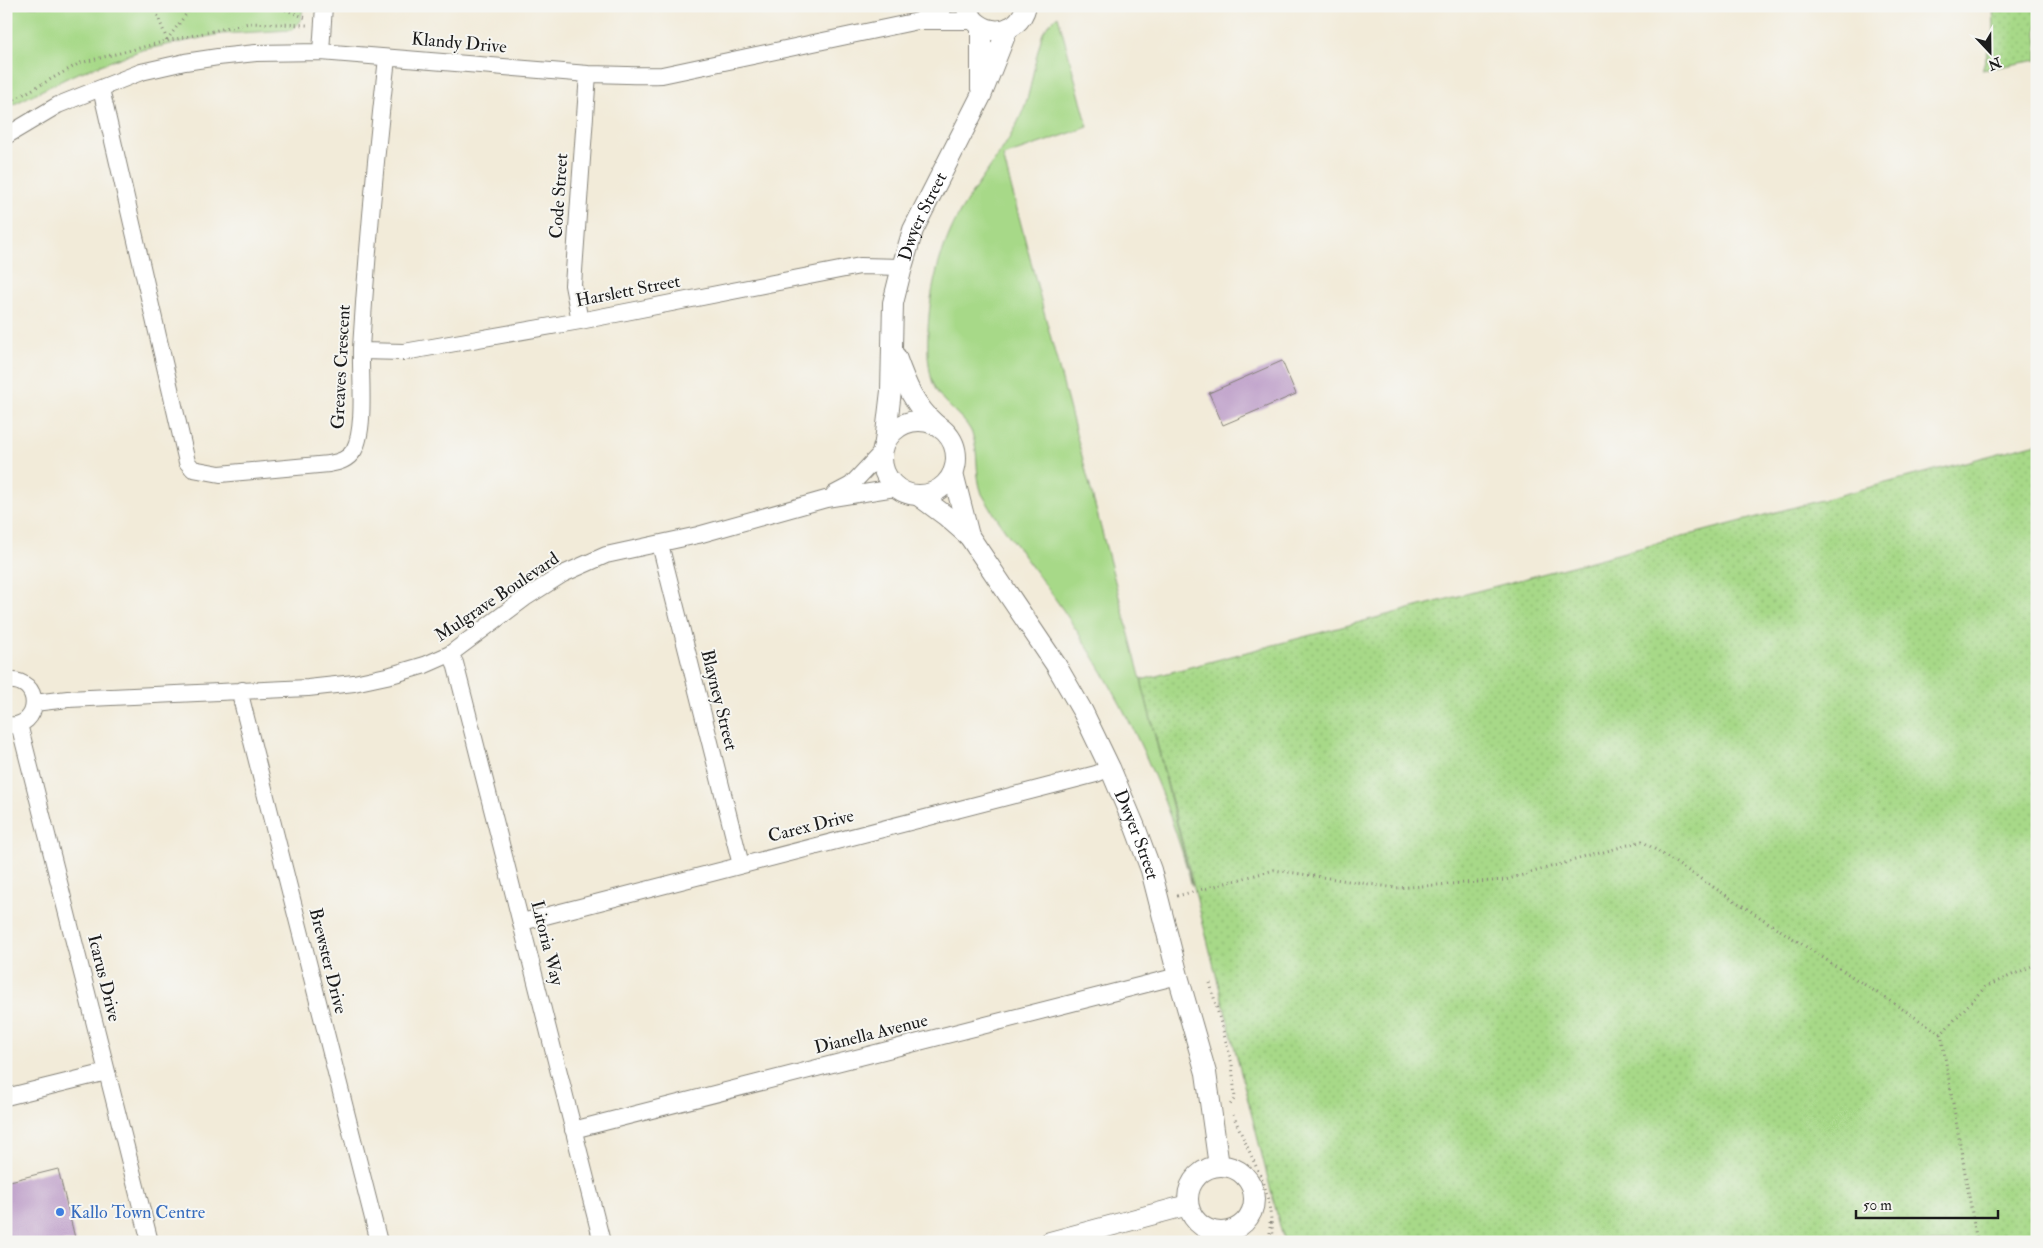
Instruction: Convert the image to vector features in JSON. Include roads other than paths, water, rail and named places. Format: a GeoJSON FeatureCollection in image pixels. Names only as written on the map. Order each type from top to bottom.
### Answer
{"type":"FeatureCollection","features":[{"type":"Feature","properties":{"kind":"street"},"geometry":{"type":"LineString","coordinates":[[321,52],[324,6]]}},
{"type":"Feature","properties":{"kind":"street","name":"Klandy Drive"},"geometry":{"type":"LineString","coordinates":[[918,21],[945,6]]}},
{"type":"Feature","properties":{"kind":"street"},"geometry":{"type":"LineString","coordinates":[[973,18],[994,31],[1008,28],[1021,18],[1026,6]]}},
{"type":"Feature","properties":{"kind":"street","name":"Klandy Drive"},"geometry":{"type":"LineString","coordinates":[[6,136],[58,105],[141,72],[185,62],[256,53],[321,52],[588,74],[662,75],[918,21],[973,18]]}},
{"type":"Feature","properties":{"kind":"street","name":"Dwyer Street"},"geometry":{"type":"LineString","coordinates":[[973,18],[981,96]]}},
{"type":"Feature","properties":{"kind":"street","name":"Dwyer Street"},"geometry":{"type":"LineString","coordinates":[[883,447],[892,391],[892,302],[913,230],[981,96],[1008,28]]}},
{"type":"Feature","properties":{"kind":"street","name":"Greaves Crescent"},"geometry":{"type":"LineString","coordinates":[[101,89],[187,462],[193,469],[220,474],[343,461],[354,450],[360,430],[361,351],[374,174],[387,58]]}},
{"type":"Feature","properties":{"kind":"street","name":"Code Street"},"geometry":{"type":"LineString","coordinates":[[580,321],[573,285],[588,74]]}},
{"type":"Feature","properties":{"kind":"street","name":"Harslett Street"},"geometry":{"type":"LineString","coordinates":[[361,351],[404,352],[580,321],[860,266],[902,267]]}},
{"type":"Feature","properties":{"kind":"street","name":"Dwyer Street"},"geometry":{"type":"LineString","coordinates":[[892,346],[908,389],[922,413],[936,425]]}},
{"type":"Feature","properties":{"kind":"street"},"geometry":{"type":"LineString","coordinates":[[907,422],[927,422],[936,425],[949,436],[955,450],[956,458],[953,473],[939,489],[919,496],[902,492],[895,488],[883,472],[883,447],[898,427],[907,422]]}},
{"type":"Feature","properties":{"kind":"street","name":"Mulgrave Boulevard"},"geometry":{"type":"LineString","coordinates":[[826,499],[851,485],[883,447]]}},
{"type":"Feature","properties":{"kind":"street","name":"Dwyer Street"},"geometry":{"type":"LineString","coordinates":[[953,473],[969,536]]}},
{"type":"Feature","properties":{"kind":"street","name":"Mulgrave Boulevard"},"geometry":{"type":"LineString","coordinates":[[34,703],[68,699],[308,688],[354,683],[416,668],[450,654],[525,598],[562,574],[606,555],[660,544],[770,516],[826,499],[895,488]]}},
{"type":"Feature","properties":{"kind":"street","name":"Dwyer Street"},"geometry":{"type":"LineString","coordinates":[[919,496],[969,536],[1056,664],[1083,712],[1110,768],[1151,870],[1157,901],[1206,1073],[1219,1166]]}},
{"type":"Feature","properties":{"kind":"street","name":"Blayney Street"},"geometry":{"type":"LineString","coordinates":[[660,544],[741,865]]}},
{"type":"Feature","properties":{"kind":"street","name":"Litoria Way"},"geometry":{"type":"LineString","coordinates":[[450,654],[455,664],[522,922],[602,1242]]}},
{"type":"Feature","properties":{"kind":"street"},"geometry":{"type":"LineString","coordinates":[[6,681],[19,682],[25,685],[30,690],[34,703],[30,716],[12,724]]}},
{"type":"Feature","properties":{"kind":"street","name":"Brewster Drive"},"geometry":{"type":"LineString","coordinates":[[242,690],[243,708],[379,1242]]}},
{"type":"Feature","properties":{"kind":"street","name":"Icarus Drive"},"geometry":{"type":"LineString","coordinates":[[12,724],[107,1072],[150,1242]]}},
{"type":"Feature","properties":{"kind":"street","name":"Carex Drive"},"geometry":{"type":"LineString","coordinates":[[522,922],[1096,774],[1110,768]]}},
{"type":"Feature","properties":{"kind":"street","name":"Dianella Avenue"},"geometry":{"type":"LineString","coordinates":[[573,1130],[1178,976]]}},
{"type":"Feature","properties":{"kind":"street"},"geometry":{"type":"LineString","coordinates":[[6,1098],[107,1072]]}},
{"type":"Feature","properties":{"kind":"street"},"geometry":{"type":"LineString","coordinates":[[1224,1165],[1236,1168],[1245,1175],[1252,1185],[1255,1203],[1241,1235],[1215,1232],[1204,1228],[1195,1221],[1188,1205],[1187,1194],[1195,1178],[1209,1167],[1224,1165]]}},
{"type":"Feature","properties":{"kind":"street"},"geometry":{"type":"LineString","coordinates":[[1050,1242],[1188,1205]]}},
{"type":"Feature","properties":{"kind":"place","name":"Kallo Town Centre"},"geometry":{"type":"Point","coordinates":[60,1212]}}]}
